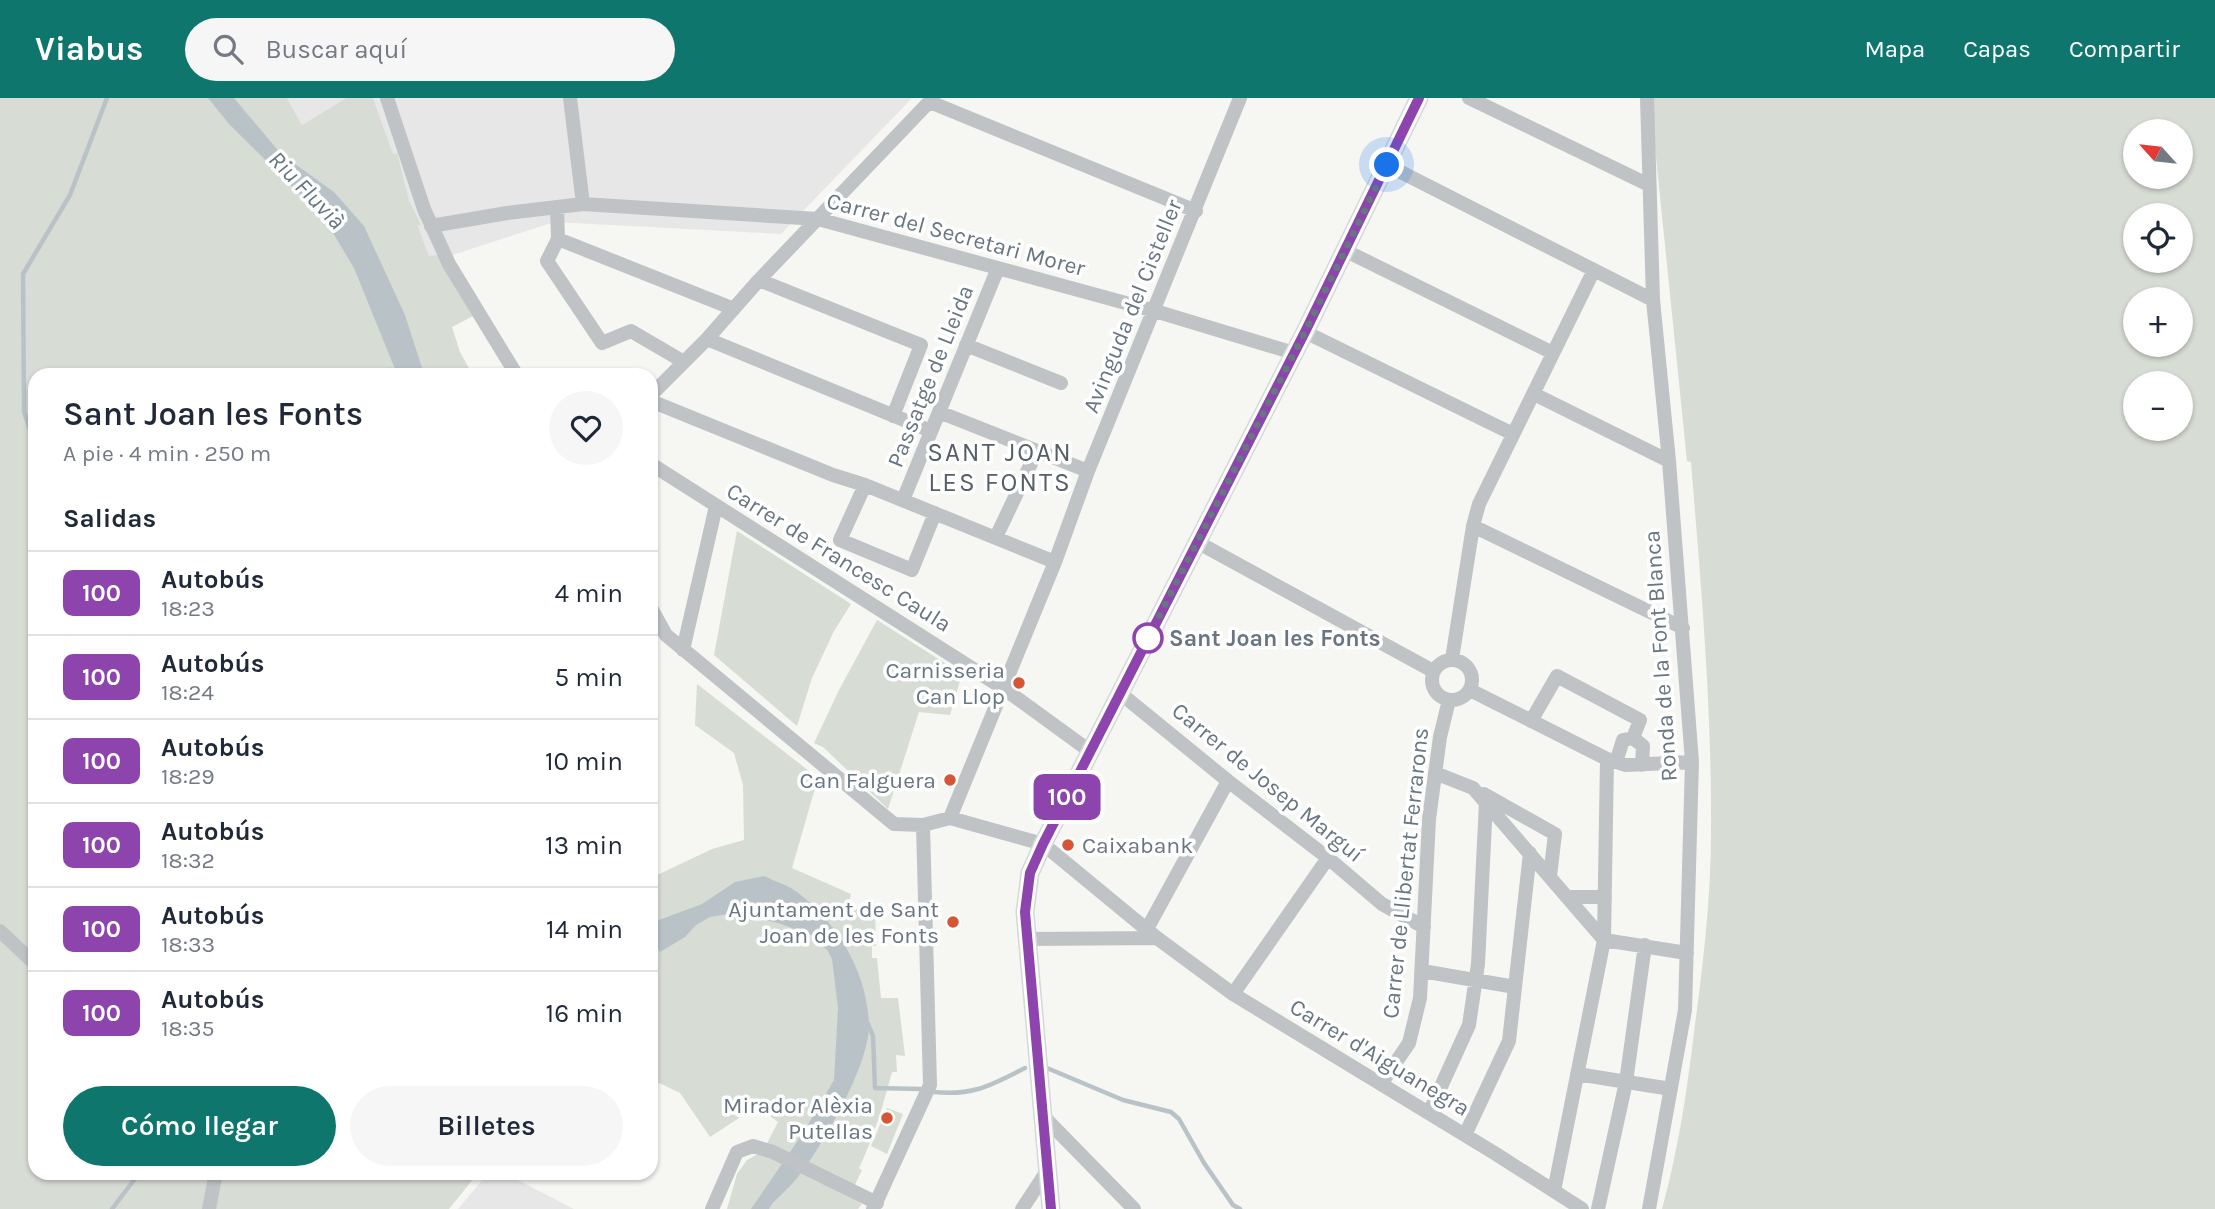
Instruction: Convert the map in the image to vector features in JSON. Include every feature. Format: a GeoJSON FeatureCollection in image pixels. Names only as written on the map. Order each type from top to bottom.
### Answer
{"type":"FeatureCollection","features":[{"type":"Feature","properties":{"kind":"street"},"geometry":{"type":"LineString","coordinates":[[387,98],[405,157],[431,226],[449,264],[512,368]]}},
{"type":"Feature","properties":{"kind":"street"},"geometry":{"type":"LineString","coordinates":[[570,98],[583,204]]}},
{"type":"Feature","properties":{"kind":"street","name":"Avinguda del Cisteller"},"geometry":{"type":"LineString","coordinates":[[950,818],[1240,98]]}},
{"type":"Feature","properties":{"kind":"street"},"geometry":{"type":"LineString","coordinates":[[1051,1209],[1025,912],[1030,873],[1305,332],[1419,98]]}},
{"type":"Feature","properties":{"kind":"street"},"geometry":{"type":"LineString","coordinates":[[1469,98],[1649,185]]}},
{"type":"Feature","properties":{"kind":"street","name":"Ronda de la Font Blanca"},"geometry":{"type":"LineString","coordinates":[[1647,98],[1653,300],[1669,461],[1692,762],[1685,1010],[1649,1209]]}},
{"type":"Feature","properties":{"kind":"street"},"geometry":{"type":"LineString","coordinates":[[658,388],[932,100],[1196,211]]}},
{"type":"Feature","properties":{"kind":"street"},"geometry":{"type":"LineString","coordinates":[[1387,165],[1653,300]]}},
{"type":"Feature","properties":{"kind":"street","name":"Carrer del Secretari Morer"},"geometry":{"type":"LineString","coordinates":[[431,226],[484,216],[583,204],[818,219],[1155,311],[1294,353]]}},
{"type":"Feature","properties":{"kind":"street"},"geometry":{"type":"LineString","coordinates":[[557,207],[558,239],[547,261],[602,343],[631,331],[684,362]]}},
{"type":"Feature","properties":{"kind":"street"},"geometry":{"type":"LineString","coordinates":[[558,239],[734,309]]}},
{"type":"Feature","properties":{"kind":"street"},"geometry":{"type":"LineString","coordinates":[[1344,250],[1553,353]]}},
{"type":"Feature","properties":{"kind":"street","name":"Passatge de Lleida"},"geometry":{"type":"LineString","coordinates":[[904,500],[998,268]]}},
{"type":"Feature","properties":{"kind":"street"},"geometry":{"type":"LineString","coordinates":[[1452,659],[1473,526],[1479,504],[1594,270]]}},
{"type":"Feature","properties":{"kind":"street"},"geometry":{"type":"LineString","coordinates":[[759,280],[921,345],[893,416]]}},
{"type":"Feature","properties":{"kind":"street"},"geometry":{"type":"LineString","coordinates":[[1305,332],[1513,434]]}},
{"type":"Feature","properties":{"kind":"street"},"geometry":{"type":"LineString","coordinates":[[707,339],[931,431]]}},
{"type":"Feature","properties":{"kind":"street"},"geometry":{"type":"LineString","coordinates":[[966,345],[1061,383]]}},
{"type":"Feature","properties":{"kind":"street"},"geometry":{"type":"LineString","coordinates":[[1534,394],[1669,461]]}},
{"type":"Feature","properties":{"kind":"street"},"geometry":{"type":"LineString","coordinates":[[658,404],[1055,562]]}},
{"type":"Feature","properties":{"kind":"street"},"geometry":{"type":"LineString","coordinates":[[939,412],[1088,471]]}},
{"type":"Feature","properties":{"kind":"street"},"geometry":{"type":"LineString","coordinates":[[996,537],[1037,451]]}},
{"type":"Feature","properties":{"kind":"street","name":"Carrer de Francesc Caula"},"geometry":{"type":"LineString","coordinates":[[658,469],[1003,688],[1091,752]]}},
{"type":"Feature","properties":{"kind":"street"},"geometry":{"type":"LineString","coordinates":[[865,485],[840,540],[912,570],[935,513]]}},
{"type":"Feature","properties":{"kind":"street"},"geometry":{"type":"LineString","coordinates":[[683,650],[716,506]]}},
{"type":"Feature","properties":{"kind":"street"},"geometry":{"type":"LineString","coordinates":[[1473,526],[1683,628]]}},
{"type":"Feature","properties":{"kind":"street"},"geometry":{"type":"LineString","coordinates":[[1198,542],[1433,671]]}},
{"type":"Feature","properties":{"kind":"street"},"geometry":{"type":"LineString","coordinates":[[658,621],[666,635],[683,650],[894,824],[923,825],[950,818],[1043,844]]}},
{"type":"Feature","properties":{"kind":"street"},"geometry":{"type":"LineString","coordinates":[[1452,659],[1465,664],[1472,676],[1470,690],[1461,698],[1448,700],[1437,694],[1432,683],[1433,671],[1441,662],[1452,659]]}},
{"type":"Feature","properties":{"kind":"street"},"geometry":{"type":"LineString","coordinates":[[1531,720],[1557,676],[1640,720],[1633,738]]}},
{"type":"Feature","properties":{"kind":"street"},"geometry":{"type":"LineString","coordinates":[[1470,690],[1612,761],[1626,765],[1692,762]]}},
{"type":"Feature","properties":{"kind":"street","name":"Carrer de Josep Marguí"},"geometry":{"type":"LineString","coordinates":[[1121,693],[1382,904],[1424,927]]}},
{"type":"Feature","properties":{"kind":"street","name":"Carrer de Llibertat Ferrarons"},"geometry":{"type":"LineString","coordinates":[[1381,1084],[1409,1043],[1420,998],[1429,818],[1448,700]]}},
{"type":"Feature","properties":{"kind":"street"},"geometry":{"type":"LineString","coordinates":[[1554,1191],[1604,940],[1612,761],[1623,740],[1633,738],[1643,746],[1642,765]]}},
{"type":"Feature","properties":{"kind":"street"},"geometry":{"type":"LineString","coordinates":[[1435,773],[1474,788],[1555,834],[1550,876]]}},
{"type":"Feature","properties":{"kind":"street"},"geometry":{"type":"LineString","coordinates":[[1028,939],[1152,933],[1228,781]]}},
{"type":"Feature","properties":{"kind":"street"},"geometry":{"type":"LineString","coordinates":[[1474,788],[1604,940],[1687,953]]}},
{"type":"Feature","properties":{"kind":"street"},"geometry":{"type":"LineString","coordinates":[[1429,1114],[1469,1025],[1476,979],[1486,802]]}},
{"type":"Feature","properties":{"kind":"street"},"geometry":{"type":"LineString","coordinates":[[712,1209],[737,1153],[753,1146],[773,1152],[872,1204],[930,1085],[923,825]]}},
{"type":"Feature","properties":{"kind":"street","name":"Carrer d'Aiguanegra"},"geometry":{"type":"LineString","coordinates":[[1043,844],[1152,933],[1233,993],[1582,1209]]}},
{"type":"Feature","properties":{"kind":"street"},"geometry":{"type":"LineString","coordinates":[[1465,1135],[1509,1041],[1530,853]]}},
{"type":"Feature","properties":{"kind":"street"},"geometry":{"type":"LineString","coordinates":[[1233,993],[1328,858]]}},
{"type":"Feature","properties":{"kind":"street"},"geometry":{"type":"LineString","coordinates":[[1569,897],[1605,897]]}},
{"type":"Feature","properties":{"kind":"street"},"geometry":{"type":"LineString","coordinates":[[0,931],[28,957]]}},
{"type":"Feature","properties":{"kind":"street"},"geometry":{"type":"LineString","coordinates":[[1598,1209],[1626,1082],[1644,946]]}},
{"type":"Feature","properties":{"kind":"street"},"geometry":{"type":"LineString","coordinates":[[1422,971],[1515,987]]}},
{"type":"Feature","properties":{"kind":"street"},"geometry":{"type":"LineString","coordinates":[[1577,1074],[1671,1089]]}},
{"type":"Feature","properties":{"kind":"street"},"geometry":{"type":"LineString","coordinates":[[1044,1117],[1132,1208]]}},
{"type":"Feature","properties":{"kind":"street"},"geometry":{"type":"LineString","coordinates":[[1022,1209],[1047,1171]]}},
{"type":"Feature","properties":{"kind":"street"},"geometry":{"type":"LineString","coordinates":[[723,1209],[730,1181],[729,1172]]}},
{"type":"Feature","properties":{"kind":"street"},"geometry":{"type":"LineString","coordinates":[[209,1209],[214,1180]]}},
{"type":"Feature","properties":{"kind":"shaded area"},"geometry":{"type":"Polygon","coordinates":[[[0,98],[287,98],[302,125],[346,98],[373,98],[393,154],[397,153],[409,200],[421,225],[418,226],[429,256],[438,255],[475,315],[452,327],[469,368],[28,368],[28,1180],[472,1180],[449,1209],[0,1209],[0,98]]]}},
{"type":"Feature","properties":{"kind":"shaded area"},"geometry":{"type":"Polygon","coordinates":[[[287,98],[346,98],[302,125],[287,98]]]}},
{"type":"Feature","properties":{"kind":"shaded area"},"geometry":{"type":"Polygon","coordinates":[[[373,98],[912,98],[781,234],[554,222],[431,262],[373,98]]]}},
{"type":"Feature","properties":{"kind":"shaded area"},"geometry":{"type":"Polygon","coordinates":[[[1650,98],[2215,98],[2215,1209],[1662,1209],[1688,1077],[1703,957],[1711,857],[1710,739],[1691,462],[1687,461],[1650,98]]]}},
{"type":"Feature","properties":{"kind":"shaded area"},"geometry":{"type":"Polygon","coordinates":[[[737,531],[851,604],[834,631],[812,678],[797,726],[714,655],[737,531]]]}},
{"type":"Feature","properties":{"kind":"shaded area"},"geometry":{"type":"Polygon","coordinates":[[[877,620],[962,674],[950,715],[919,712],[888,809],[823,747],[814,743],[877,620]]]}},
{"type":"Feature","properties":{"kind":"shaded area"},"geometry":{"type":"Polygon","coordinates":[[[697,684],[818,778],[792,868],[851,894],[848,907],[851,909],[875,909],[876,946],[872,946],[872,958],[877,958],[881,998],[898,998],[905,1056],[896,1055],[897,1072],[892,1072],[874,1133],[859,1168],[862,1170],[854,1187],[844,1193],[862,1204],[858,1209],[727,1209],[737,1174],[747,1160],[763,1151],[778,1122],[744,1099],[732,1109],[739,1118],[710,1137],[680,1093],[658,1082],[658,875],[712,849],[744,840],[743,785],[734,753],[695,725],[697,684]]]}},
{"type":"Feature","properties":{"kind":"shaded area"},"geometry":{"type":"Polygon","coordinates":[[[887,1108],[903,1114],[887,1154],[871,1146],[887,1108]]]}},
{"type":"Feature","properties":{"kind":"shaded area"},"geometry":{"type":"Polygon","coordinates":[[[482,1180],[518,1180],[574,1209],[458,1209],[482,1180]]]}},
{"type":"Feature","properties":{"kind":"water","name":"Riu Fluvià"},"geometry":{"type":"Polygon","coordinates":[[[208,98],[234,98],[281,154],[334,192],[364,226],[405,315],[422,368],[395,368],[354,268],[324,218],[229,124],[208,98]]]}},
{"type":"Feature","properties":{"kind":"water"},"geometry":{"type":"Polygon","coordinates":[[[764,876],[797,892],[812,904],[848,950],[863,986],[869,1024],[862,1060],[843,1104],[798,1177],[769,1209],[751,1209],[803,1133],[834,1080],[838,1008],[832,959],[828,951],[811,935],[778,923],[735,913],[710,917],[660,952],[658,920],[702,904],[735,882],[764,876]]]}},
{"type":"Feature","properties":{"kind":"waterway"},"geometry":{"type":"LineString","coordinates":[[28,423],[24,412],[23,274],[70,195],[107,98]]}},
{"type":"Feature","properties":{"kind":"waterway"},"geometry":{"type":"LineString","coordinates":[[868,1024],[873,1036],[875,1088],[921,1089]]}},
{"type":"Feature","properties":{"kind":"waterway"},"geometry":{"type":"LineString","coordinates":[[934,1092],[971,1091],[1025,1068]]}},
{"type":"Feature","properties":{"kind":"waterway"},"geometry":{"type":"LineString","coordinates":[[1047,1068],[1123,1100],[1171,1112],[1179,1119],[1204,1163],[1233,1205],[1240,1209]]}},
{"type":"Feature","properties":{"kind":"waterway"},"geometry":{"type":"LineString","coordinates":[[112,1209],[134,1180]]}},
{"type":"Feature","properties":{"kind":"bus line","name":"100"},"geometry":{"type":"LineString","coordinates":[[1051,1209],[1025,912],[1030,873],[1305,332],[1419,98]]}},
{"type":"Feature","properties":{"kind":"place","name":"Sant Joan les Fonts"},"geometry":{"type":"Point","coordinates":[1148,638]}},
{"type":"Feature","properties":{"kind":"place","name":"Carnisseria Can Llop"},"geometry":{"type":"Point","coordinates":[1019,683]}},
{"type":"Feature","properties":{"kind":"place","name":"Can Falguera"},"geometry":{"type":"Point","coordinates":[950,780]}},
{"type":"Feature","properties":{"kind":"place","name":"Caixabank"},"geometry":{"type":"Point","coordinates":[1068,845]}},
{"type":"Feature","properties":{"kind":"place","name":"Ajuntament de Sant Joan de les Fonts"},"geometry":{"type":"Point","coordinates":[953,922]}},
{"type":"Feature","properties":{"kind":"place","name":"Mirador Alèxia Putellas"},"geometry":{"type":"Point","coordinates":[887,1118]}},
{"type":"Feature","properties":{"kind":"district","name":"SANT JOAN LES FONTS"},"geometry":{"type":"Point","coordinates":[1000,467]}},
{"type":"Feature","properties":{"kind":"route"},"geometry":{"type":"LineString","coordinates":[[1148,638],[1305,332],[1387,165]]}}]}
